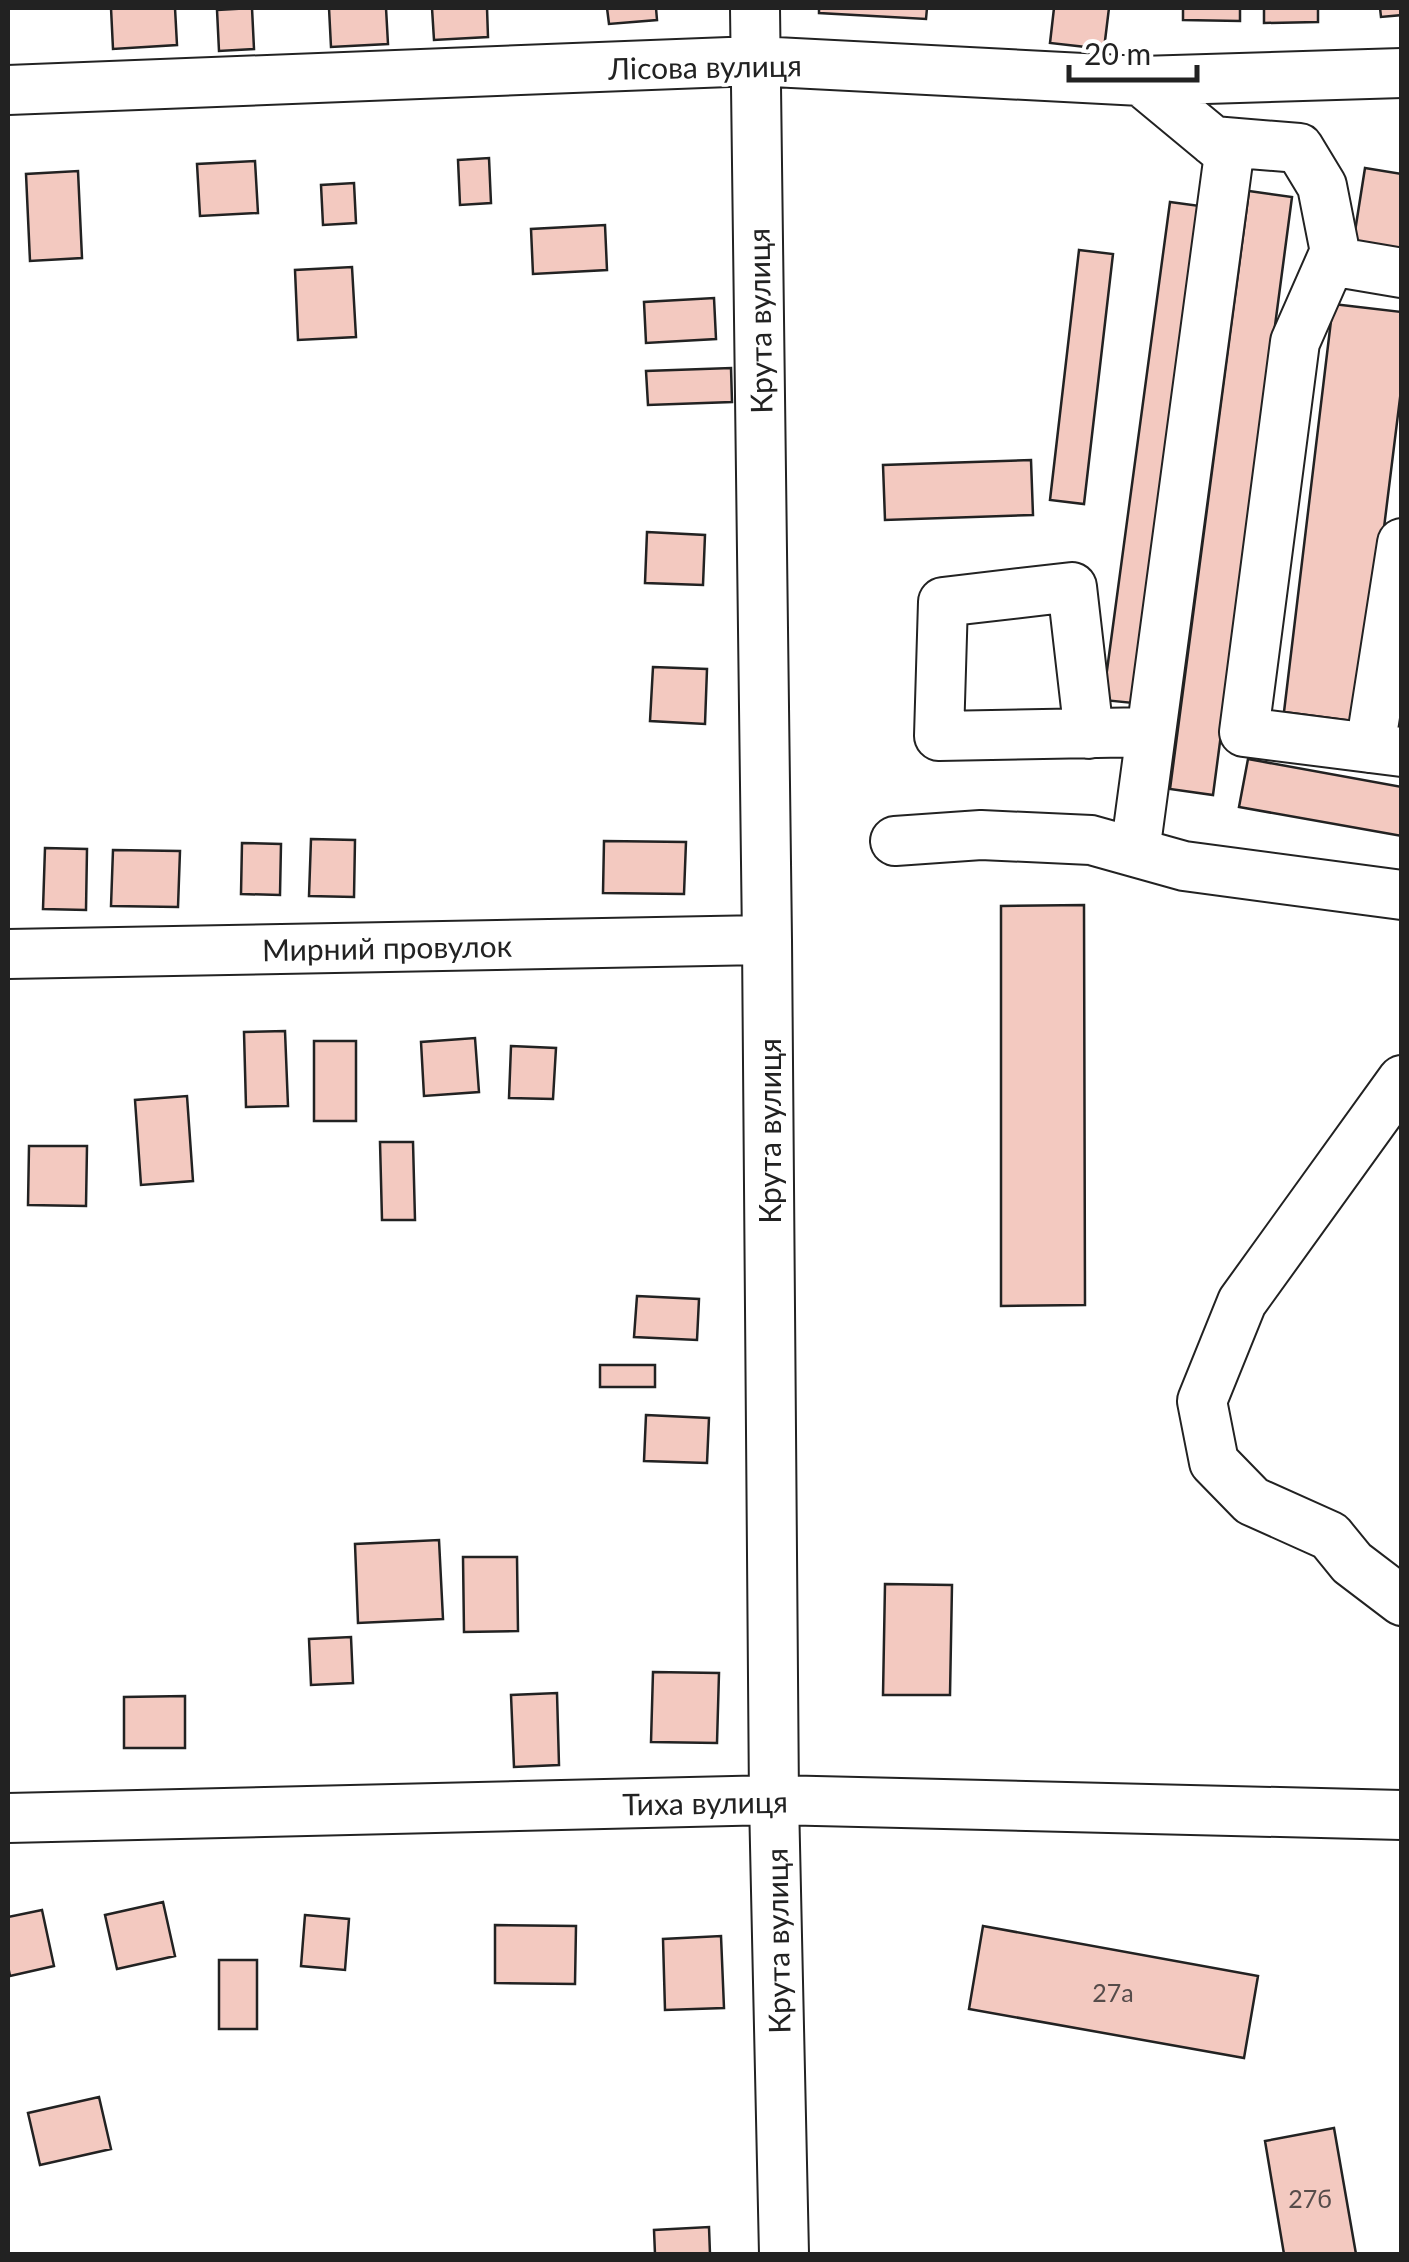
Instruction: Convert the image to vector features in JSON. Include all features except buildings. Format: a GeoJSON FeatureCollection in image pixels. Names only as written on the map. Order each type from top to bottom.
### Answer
{"type":"FeatureCollection","features":[{"type":"Feature","properties":{"kind":"street","name":"Крута вулиця"},"geometry":{"type":"LineString","coordinates":[[755,8],[774,1800],[784,2254]]}},
{"type":"Feature","properties":{"kind":"street","name":"Лісова вулиця"},"geometry":{"type":"LineString","coordinates":[[8,90],[756,61],[1141,81],[1402,72]]}},
{"type":"Feature","properties":{"kind":"street"},"geometry":{"type":"LineString","coordinates":[[1136,852],[1229,154],[1141,81]]}},
{"type":"Feature","properties":{"kind":"street"},"geometry":{"type":"LineString","coordinates":[[1213,141],[1299,148],[1322,186],[1337,262],[1402,273]]}},
{"type":"Feature","properties":{"kind":"street"},"geometry":{"type":"LineString","coordinates":[[1334,251],[1295,342],[1244,732],[1386,750],[1402,543]]}},
{"type":"Feature","properties":{"kind":"street"},"geometry":{"type":"LineString","coordinates":[[1090,734],[1152,732]]}},
{"type":"Feature","properties":{"kind":"street"},"geometry":{"type":"LineString","coordinates":[[895,841],[1000,836],[1091,840],[1184,866],[1402,895]]}},
{"type":"Feature","properties":{"kind":"street","name":"Мирний провулок"},"geometry":{"type":"LineString","coordinates":[[8,954],[767,940]]}},
{"type":"Feature","properties":{"kind":"street"},"geometry":{"type":"LineString","coordinates":[[1402,1080],[1242,1302],[1202,1400],[1214,1462],[1252,1502],[1330,1536],[1352,1564],[1402,1602]]}},
{"type":"Feature","properties":{"kind":"street","name":"Тиха вулиця"},"geometry":{"type":"LineString","coordinates":[[8,1818],[774,1800],[1402,1816]]}}]}
